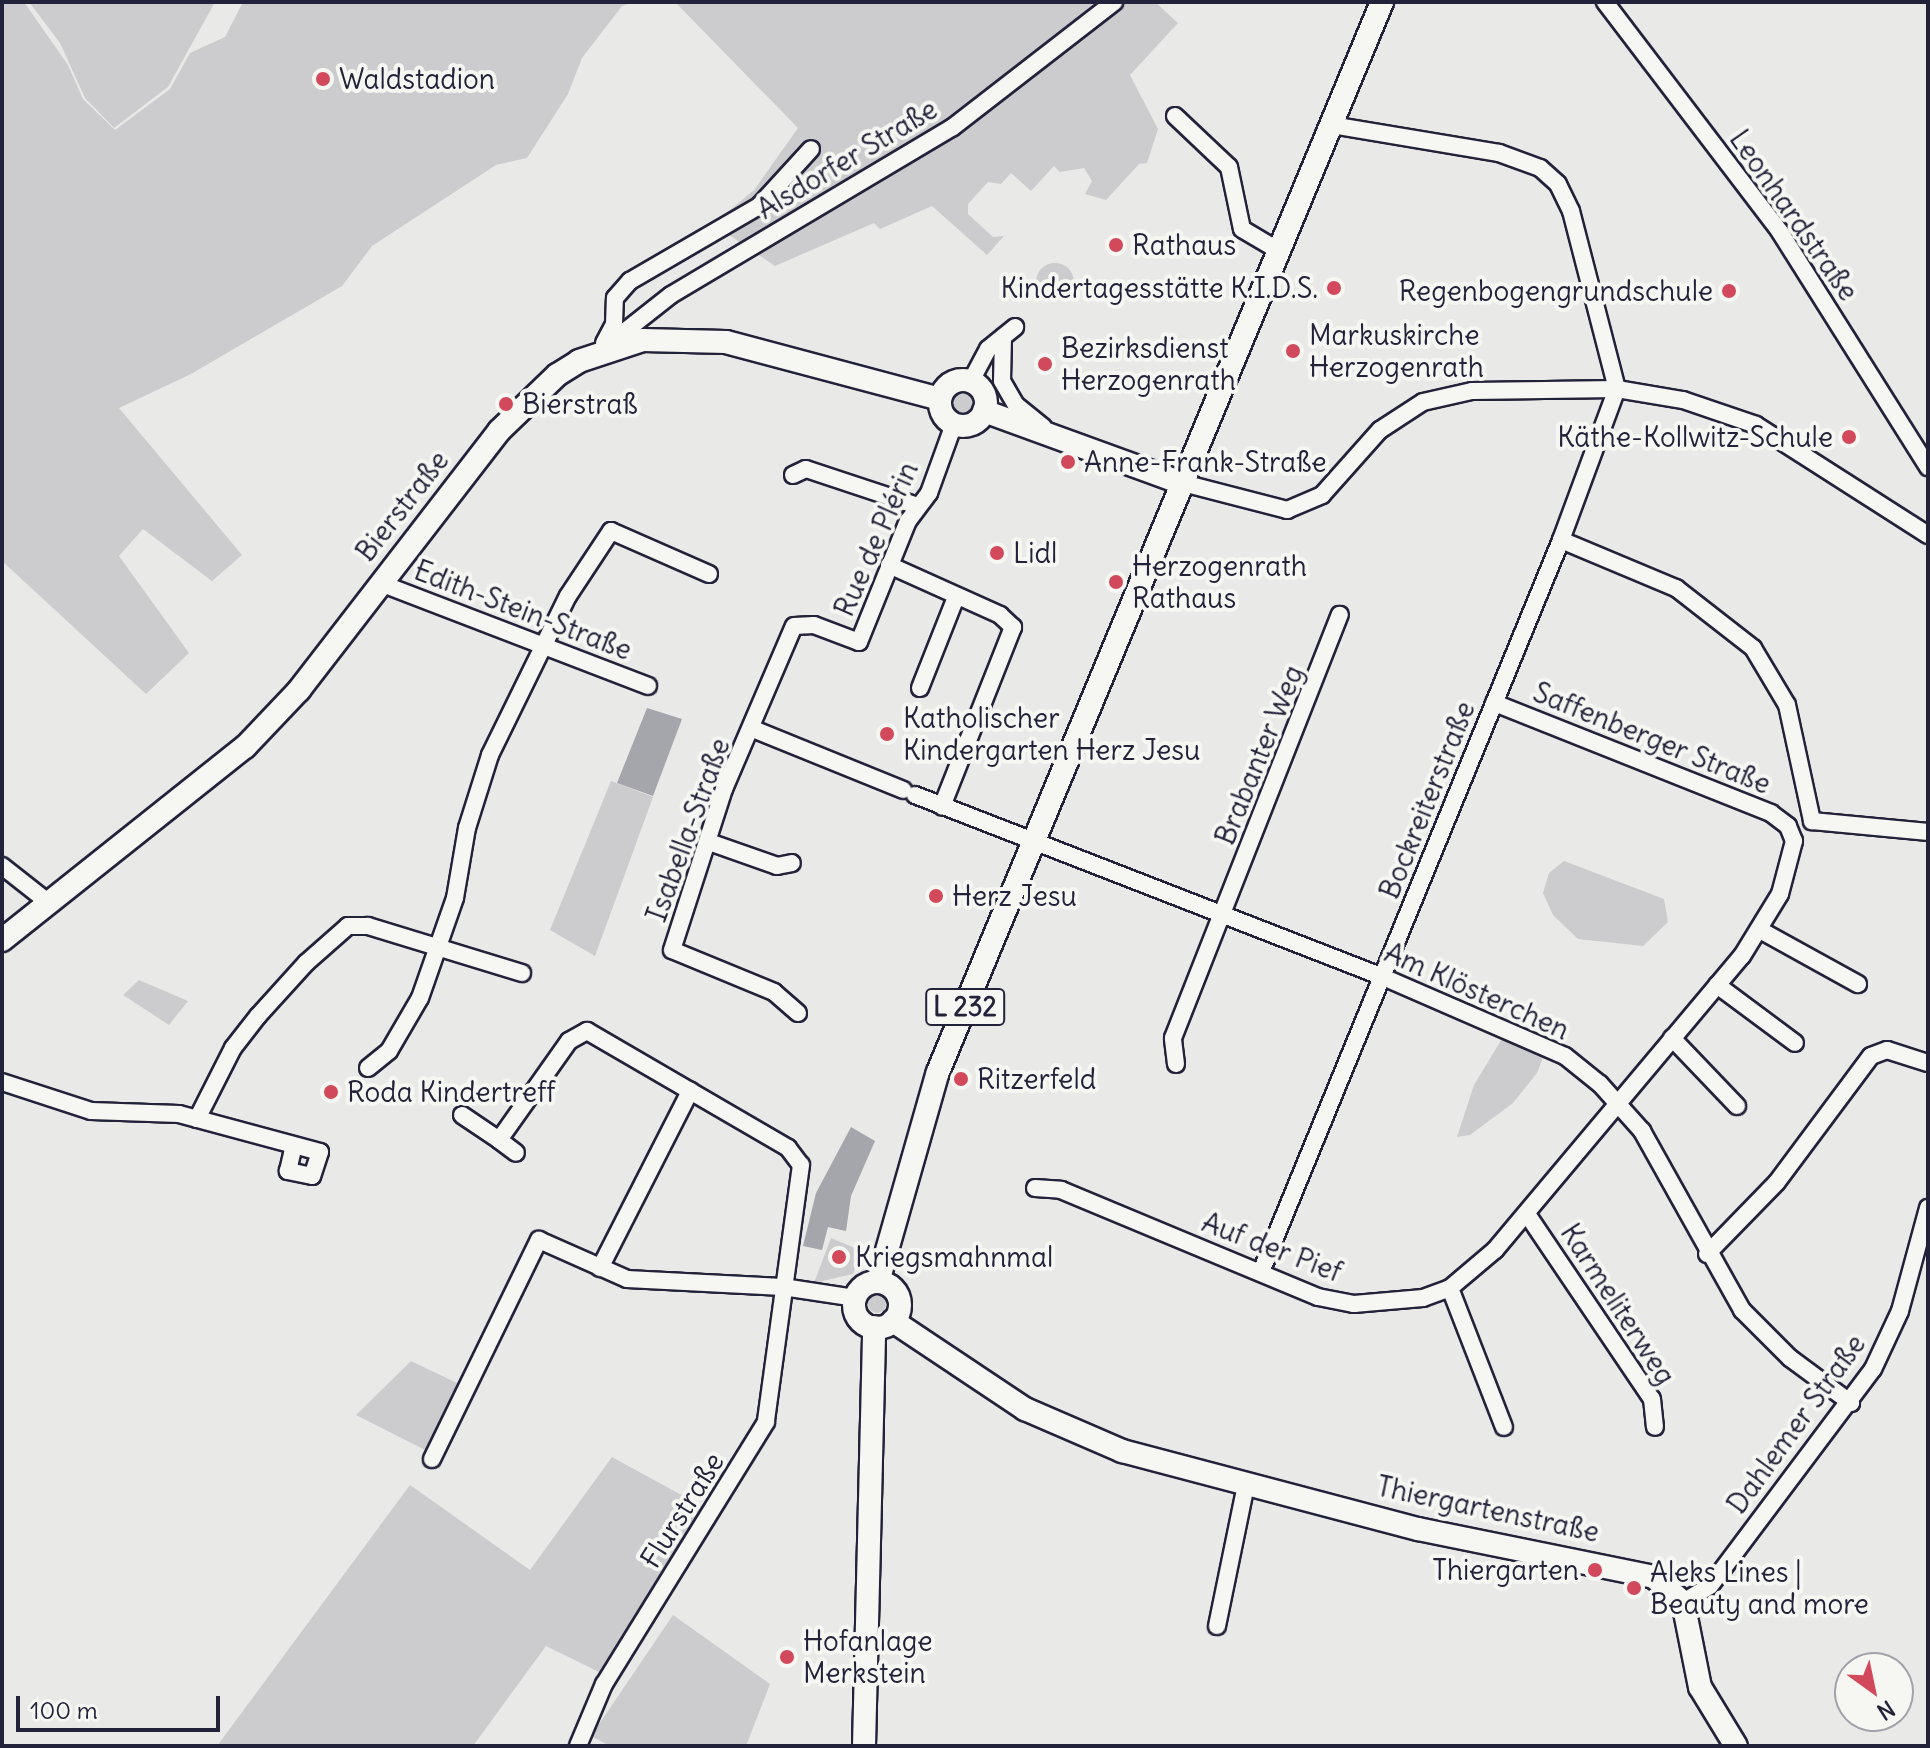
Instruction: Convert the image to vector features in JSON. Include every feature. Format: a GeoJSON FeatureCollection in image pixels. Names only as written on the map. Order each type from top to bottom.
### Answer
{"type":"FeatureCollection","features":[{"type":"Feature","properties":{"kind":"main road","name":"L 232"},"geometry":{"type":"LineString","coordinates":[[878,1282],[928,1100],[1179,482],[1382,2]]}},
{"type":"Feature","properties":{"kind":"main road","name":"Bierstraße"},"geometry":{"type":"LineString","coordinates":[[2,940],[245,747],[299,690],[515,413],[557,375],[599,351],[643,340],[726,342],[940,399]]}},
{"type":"Feature","properties":{"kind":"main road"},"geometry":{"type":"LineString","coordinates":[[971,381],[982,390],[984,411],[974,423],[954,424],[942,413],[940,399],[948,385],[971,381]]}},
{"type":"Feature","properties":{"kind":"main road"},"geometry":{"type":"LineString","coordinates":[[984,411],[1179,482]]}},
{"type":"Feature","properties":{"kind":"main road"},"geometry":{"type":"LineString","coordinates":[[864,1746],[884,1324],[900,1300],[892,1287],[878,1282],[864,1286],[856,1298],[856,1313],[884,1324]]}},
{"type":"Feature","properties":{"kind":"main road","name":"Thiergartenstraße"},"geometry":{"type":"LineString","coordinates":[[884,1324],[980,1383],[1060,1427],[1246,1485],[1418,1529],[1625,1567],[1662,1581],[1683,1602]]}},
{"type":"Feature","properties":{"kind":"main road"},"geometry":{"type":"LineString","coordinates":[[1683,1602],[1691,1627],[1700,1687],[1736,1746]]}},
{"type":"Feature","properties":{"kind":"street","name":"Alsdorfer Straße"},"geometry":{"type":"LineString","coordinates":[[599,351],[671,295],[953,127],[1114,2]]}},
{"type":"Feature","properties":{"kind":"street","name":"Leonhardstraße"},"geometry":{"type":"LineString","coordinates":[[1605,2],[1780,232],[1928,467]]}},
{"type":"Feature","properties":{"kind":"street"},"geometry":{"type":"LineString","coordinates":[[1175,116],[1229,167],[1242,229],[1279,251]]}},
{"type":"Feature","properties":{"kind":"street"},"geometry":{"type":"LineString","coordinates":[[1332,125],[1499,153],[1540,168],[1558,184],[1571,211],[1617,389]]}},
{"type":"Feature","properties":{"kind":"street"},"geometry":{"type":"LineString","coordinates":[[599,351],[614,324],[615,298],[630,281],[759,206],[786,183],[811,149]]}},
{"type":"Feature","properties":{"kind":"street"},"geometry":{"type":"LineString","coordinates":[[971,381],[988,349],[1009,332],[999,365],[1007,392],[1060,440]]}},
{"type":"Feature","properties":{"kind":"street"},"geometry":{"type":"LineString","coordinates":[[1179,482],[1287,510],[1322,495],[1380,430],[1423,402],[1472,391],[1617,389],[1728,413],[1887,504],[1928,535]]}},
{"type":"Feature","properties":{"kind":"street","name":"Bockreiterstraße"},"geometry":{"type":"LineString","coordinates":[[1261,1272],[1561,540],[1617,389]]}},
{"type":"Feature","properties":{"kind":"street","name":"Rue de Plérin"},"geometry":{"type":"LineString","coordinates":[[753,729],[794,626],[806,623],[859,642],[889,565],[918,506],[929,493],[954,424]]}},
{"type":"Feature","properties":{"kind":"street"},"geometry":{"type":"LineString","coordinates":[[793,475],[806,469],[918,506]]}},
{"type":"Feature","properties":{"kind":"street"},"geometry":{"type":"LineString","coordinates":[[1887,504],[1928,548]]}},
{"type":"Feature","properties":{"kind":"street"},"geometry":{"type":"LineString","coordinates":[[368,1068],[389,1051],[406,1025],[441,946],[455,898],[479,784],[511,710],[547,647],[568,596],[611,531],[709,574]]}},
{"type":"Feature","properties":{"kind":"street"},"geometry":{"type":"LineString","coordinates":[[1561,540],[1676,588],[1753,648],[1787,705],[1807,815],[1818,826],[1928,832]]}},
{"type":"Feature","properties":{"kind":"street"},"geometry":{"type":"LineString","coordinates":[[889,565],[1011,620],[1013,633],[942,806]]}},
{"type":"Feature","properties":{"kind":"street","name":"Edith-Stein-Straße"},"geometry":{"type":"LineString","coordinates":[[380,583],[648,686]]}},
{"type":"Feature","properties":{"kind":"street"},"geometry":{"type":"LineString","coordinates":[[920,688],[956,597]]}},
{"type":"Feature","properties":{"kind":"street","name":"Brabanter Weg"},"geometry":{"type":"LineString","coordinates":[[1176,1064],[1173,1038],[1340,615]]}},
{"type":"Feature","properties":{"kind":"street","name":"Saffenberger Straße"},"geometry":{"type":"LineString","coordinates":[[1494,703],[1771,813],[1788,826]]}},
{"type":"Feature","properties":{"kind":"street","name":"Am Klösterchen"},"geometry":{"type":"LineString","coordinates":[[753,729],[1033,842],[1383,977],[1552,1048],[1620,1103],[1672,1178],[1707,1254],[1757,1328],[1851,1403]]}},
{"type":"Feature","properties":{"kind":"street","name":"Isabella-Straße"},"geometry":{"type":"LineString","coordinates":[[753,729],[724,789],[672,950],[774,992],[798,1013]]}},
{"type":"Feature","properties":{"kind":"street","name":"Auf der Pief"},"geometry":{"type":"LineString","coordinates":[[1035,1188],[1061,1190],[1318,1297],[1354,1304],[1403,1303],[1450,1288],[1476,1268],[1527,1214],[1760,930],[1789,867],[1794,841],[1788,826]]}},
{"type":"Feature","properties":{"kind":"street"},"geometry":{"type":"LineString","coordinates":[[709,842],[777,866],[792,863]]}},
{"type":"Feature","properties":{"kind":"street"},"geometry":{"type":"LineString","coordinates":[[2,866],[49,903]]}},
{"type":"Feature","properties":{"kind":"street"},"geometry":{"type":"LineString","coordinates":[[197,1119],[233,1048],[258,1016],[348,926],[368,926],[522,973]]}},
{"type":"Feature","properties":{"kind":"street"},"geometry":{"type":"LineString","coordinates":[[1760,930],[1858,984]]}},
{"type":"Feature","properties":{"kind":"street"},"geometry":{"type":"LineString","coordinates":[[1717,985],[1795,1043]]}},
{"type":"Feature","properties":{"kind":"street"},"geometry":{"type":"LineString","coordinates":[[499,1140],[581,1031],[690,1091],[600,1268]]}},
{"type":"Feature","properties":{"kind":"street"},"geometry":{"type":"LineString","coordinates":[[1672,1038],[1737,1106]]}},
{"type":"Feature","properties":{"kind":"street"},"geometry":{"type":"LineString","coordinates":[[1707,1254],[1777,1182],[1871,1056],[1887,1050],[1928,1063]]}},
{"type":"Feature","properties":{"kind":"street"},"geometry":{"type":"LineString","coordinates":[[2,1082],[91,1111],[197,1119],[294,1146]]}},
{"type":"Feature","properties":{"kind":"street","name":"Flurstraße"},"geometry":{"type":"LineString","coordinates":[[578,1746],[604,1684],[762,1431],[801,1175],[798,1157],[690,1091]]}},
{"type":"Feature","properties":{"kind":"street"},"geometry":{"type":"LineString","coordinates":[[462,1115],[516,1153]]}},
{"type":"Feature","properties":{"kind":"street","name":"Dahlemer Straße"},"geometry":{"type":"LineString","coordinates":[[1683,1602],[1710,1586],[1851,1403],[1887,1343],[1928,1208]]}},
{"type":"Feature","properties":{"kind":"street","name":"Karmeliterweg"},"geometry":{"type":"LineString","coordinates":[[1527,1214],[1652,1399],[1655,1427]]}},
{"type":"Feature","properties":{"kind":"street"},"geometry":{"type":"LineString","coordinates":[[432,1459],[539,1240],[600,1268],[643,1281],[783,1287],[856,1298]]}},
{"type":"Feature","properties":{"kind":"street"},"geometry":{"type":"LineString","coordinates":[[1450,1288],[1504,1427]]}},
{"type":"Feature","properties":{"kind":"street"},"geometry":{"type":"LineString","coordinates":[[1217,1626],[1246,1485]]}},
{"type":"Feature","properties":{"kind":"shaded area"},"geometry":{"type":"Polygon","coordinates":[[[2,2],[24,2],[68,65],[83,99],[115,130],[170,89],[190,53],[225,37],[243,2],[634,2],[622,6],[582,58],[568,94],[527,158],[496,165],[372,246],[342,286],[191,374],[119,408],[242,555],[212,581],[143,529],[119,556],[189,653],[146,694],[2,561],[2,2]]]}},
{"type":"Feature","properties":{"kind":"shaded area"},"geometry":{"type":"Polygon","coordinates":[[[29,2],[215,2],[168,87],[114,128],[85,98],[60,43],[29,2]]]}},
{"type":"Feature","properties":{"kind":"shaded area"},"geometry":{"type":"Polygon","coordinates":[[[675,2],[1155,2],[1178,23],[1130,75],[1158,129],[1147,163],[1139,164],[1106,200],[1085,194],[1092,181],[1084,168],[1060,172],[1054,166],[1031,191],[1011,173],[1001,184],[988,182],[968,204],[968,214],[993,237],[1004,236],[987,255],[932,206],[880,229],[874,223],[775,266],[713,224],[754,190],[798,128],[675,2]]]}},
{"type":"Feature","properties":{"kind":"shaded area"},"geometry":{"type":"Polygon","coordinates":[[[1055,263],[1069,268],[1074,282],[1069,296],[1055,301],[1041,296],[1036,282],[1041,268],[1055,263]]]}},
{"type":"Feature","properties":{"kind":"shaded area"},"geometry":{"type":"Polygon","coordinates":[[[962,389],[971,393],[975,402],[971,411],[962,415],[953,411],[949,402],[953,393],[962,389]]]}},
{"type":"Feature","properties":{"kind":"shaded area"},"geometry":{"type":"Polygon","coordinates":[[[647,708],[682,719],[653,796],[617,783],[647,708]]]}},
{"type":"Feature","properties":{"kind":"shaded area"},"geometry":{"type":"Polygon","coordinates":[[[611,781],[653,797],[595,956],[550,930],[611,781]]]}},
{"type":"Feature","properties":{"kind":"shaded area"},"geometry":{"type":"Polygon","coordinates":[[[1564,861],[1664,899],[1668,922],[1643,946],[1578,939],[1553,915],[1543,893],[1549,873],[1564,861]]]}},
{"type":"Feature","properties":{"kind":"shaded area"},"geometry":{"type":"Polygon","coordinates":[[[139,980],[188,1001],[169,1025],[123,995],[139,980]]]}},
{"type":"Feature","properties":{"kind":"shaded area"},"geometry":{"type":"Polygon","coordinates":[[[1503,1037],[1543,1057],[1537,1073],[1513,1103],[1470,1135],[1457,1137],[1474,1085],[1503,1037]]]}},
{"type":"Feature","properties":{"kind":"shaded area"},"geometry":{"type":"Polygon","coordinates":[[[851,1127],[875,1141],[851,1196],[846,1231],[828,1227],[822,1250],[803,1246],[816,1193],[851,1127]]]}},
{"type":"Feature","properties":{"kind":"shaded area"},"geometry":{"type":"Polygon","coordinates":[[[831,1238],[862,1251],[853,1274],[814,1283],[831,1238]]]}},
{"type":"Feature","properties":{"kind":"shaded area"},"geometry":{"type":"Polygon","coordinates":[[[877,1295],[886,1304],[877,1313],[868,1304],[877,1295]]]}},
{"type":"Feature","properties":{"kind":"shaded area"},"geometry":{"type":"Polygon","coordinates":[[[411,1361],[459,1384],[427,1451],[356,1415],[411,1361]]]}},
{"type":"Feature","properties":{"kind":"shaded area"},"geometry":{"type":"Polygon","coordinates":[[[612,1457],[707,1509],[605,1675],[546,1646],[473,1746],[217,1746],[410,1485],[530,1570],[612,1457]]]}},
{"type":"Feature","properties":{"kind":"shaded area"},"geometry":{"type":"Polygon","coordinates":[[[673,1615],[770,1684],[746,1746],[610,1746],[591,1736],[673,1615]]]}},
{"type":"Feature","properties":{"kind":"place","name":"Waldstadion"},"geometry":{"type":"Point","coordinates":[323,79]}},
{"type":"Feature","properties":{"kind":"place","name":"Rathaus"},"geometry":{"type":"Point","coordinates":[1116,245]}},
{"type":"Feature","properties":{"kind":"place","name":"Kindertagesstätte K.I.D.S."},"geometry":{"type":"Point","coordinates":[1334,288]}},
{"type":"Feature","properties":{"kind":"place","name":"Regenbogengrundschule"},"geometry":{"type":"Point","coordinates":[1729,291]}},
{"type":"Feature","properties":{"kind":"place","name":"Markuskirche Herzogenrath"},"geometry":{"type":"Point","coordinates":[1293,351]}},
{"type":"Feature","properties":{"kind":"place","name":"Bezirksdienst Herzogenrath"},"geometry":{"type":"Point","coordinates":[1045,364]}},
{"type":"Feature","properties":{"kind":"place","name":"Bierstraß"},"geometry":{"type":"Point","coordinates":[506,404]}},
{"type":"Feature","properties":{"kind":"place","name":"Käthe-Kollwitz-Schule"},"geometry":{"type":"Point","coordinates":[1849,437]}},
{"type":"Feature","properties":{"kind":"place","name":"Anne-Frank-Straße"},"geometry":{"type":"Point","coordinates":[1068,462]}},
{"type":"Feature","properties":{"kind":"place","name":"Lidl"},"geometry":{"type":"Point","coordinates":[997,553]}},
{"type":"Feature","properties":{"kind":"place","name":"Herzogenrath Rathaus"},"geometry":{"type":"Point","coordinates":[1116,582]}},
{"type":"Feature","properties":{"kind":"place","name":"Katholischer Kindergarten Herz Jesu"},"geometry":{"type":"Point","coordinates":[887,734]}},
{"type":"Feature","properties":{"kind":"place","name":"Herz Jesu"},"geometry":{"type":"Point","coordinates":[936,896]}},
{"type":"Feature","properties":{"kind":"place","name":"Ritzerfeld"},"geometry":{"type":"Point","coordinates":[961,1079]}},
{"type":"Feature","properties":{"kind":"place","name":"Roda Kindertreff"},"geometry":{"type":"Point","coordinates":[331,1092]}},
{"type":"Feature","properties":{"kind":"place","name":"Kriegsmahnmal"},"geometry":{"type":"Point","coordinates":[839,1257]}},
{"type":"Feature","properties":{"kind":"place","name":"Thiergarten"},"geometry":{"type":"Point","coordinates":[1595,1570]}},
{"type":"Feature","properties":{"kind":"place","name":"Aleks Lines | Beauty and more"},"geometry":{"type":"Point","coordinates":[1634,1588]}},
{"type":"Feature","properties":{"kind":"place","name":"Hofanlage Merkstein"},"geometry":{"type":"Point","coordinates":[787,1657]}}]}
